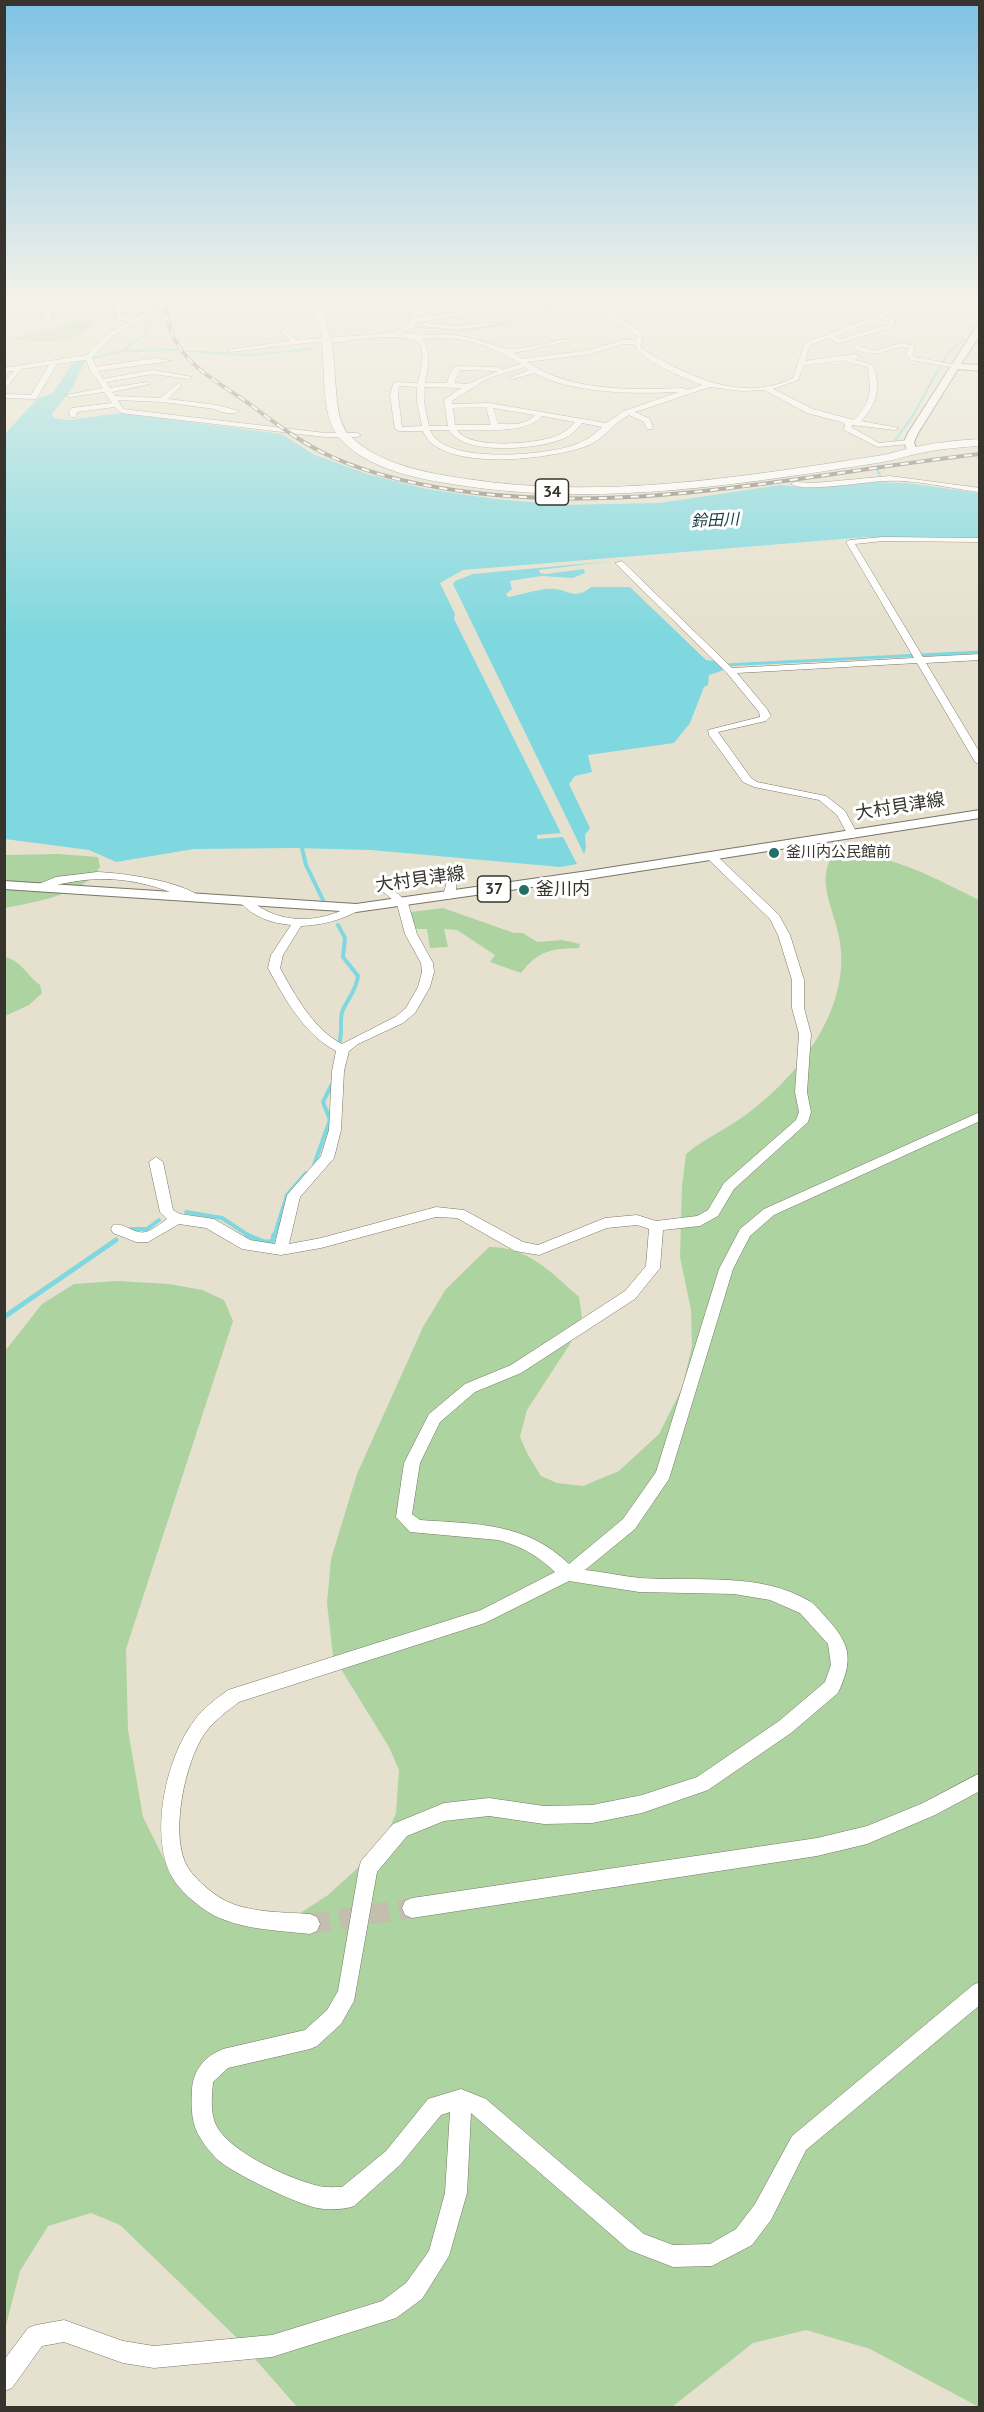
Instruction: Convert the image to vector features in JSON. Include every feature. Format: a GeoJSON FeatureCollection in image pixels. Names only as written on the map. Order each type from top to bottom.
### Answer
{"type":"FeatureCollection","features":[{"type":"Feature","properties":{"kind":"highway"},"geometry":{"type":"LineString","coordinates":[[335,412],[342,435]]}},
{"type":"Feature","properties":{"kind":"highway"},"geometry":{"type":"LineString","coordinates":[[346,412],[357,435]]}},
{"type":"Feature","properties":{"kind":"highway","name":"34"},"geometry":{"type":"LineString","coordinates":[[342,435],[371,456],[429,476],[485,486],[614,493],[669,489],[891,457],[907,445]]}},
{"type":"Feature","properties":{"kind":"highway","name":"34"},"geometry":{"type":"LineString","coordinates":[[357,435],[370,446],[418,467],[471,479],[544,487],[596,488],[657,485],[896,450],[907,445],[980,442]]}},
{"type":"Feature","properties":{"kind":"main road"},"geometry":{"type":"LineString","coordinates":[[907,445],[926,412]]}},
{"type":"Feature","properties":{"kind":"main road","name":"大村貝津線"},"geometry":{"type":"LineString","coordinates":[[4,885],[356,908],[402,903],[451,889],[712,856],[980,814]]}},
{"type":"Feature","properties":{"kind":"street"},"geometry":{"type":"LineString","coordinates":[[126,412],[286,431],[357,435]]}},
{"type":"Feature","properties":{"kind":"street"},"geometry":{"type":"LineString","coordinates":[[396,412],[399,429],[527,425],[540,414]]}},
{"type":"Feature","properties":{"kind":"street"},"geometry":{"type":"LineString","coordinates":[[423,412],[425,429],[435,443],[447,449],[468,454],[493,456],[561,452],[592,440],[616,419],[636,412]]}},
{"type":"Feature","properties":{"kind":"street"},"geometry":{"type":"LineString","coordinates":[[448,412],[452,428],[460,439],[476,444],[534,442],[556,438],[574,429],[580,421]]}},
{"type":"Feature","properties":{"kind":"street"},"geometry":{"type":"LineString","coordinates":[[491,412],[495,427]]}},
{"type":"Feature","properties":{"kind":"street"},"geometry":{"type":"LineString","coordinates":[[526,412],[609,426]]}},
{"type":"Feature","properties":{"kind":"street"},"geometry":{"type":"LineString","coordinates":[[812,412],[846,422],[895,428]]}},
{"type":"Feature","properties":{"kind":"street"},"geometry":{"type":"LineString","coordinates":[[856,422],[866,412]]}},
{"type":"Feature","properties":{"kind":"street"},"geometry":{"type":"LineString","coordinates":[[632,413],[647,421],[650,426]]}},
{"type":"Feature","properties":{"kind":"street"},"geometry":{"type":"LineString","coordinates":[[846,422],[849,424],[847,428],[878,445],[907,445]]}},
{"type":"Feature","properties":{"kind":"street"},"geometry":{"type":"LineString","coordinates":[[795,484],[814,485],[885,478],[980,490]]}},
{"type":"Feature","properties":{"kind":"street"},"geometry":{"type":"LineString","coordinates":[[980,540],[883,539],[850,542],[980,762]]}},
{"type":"Feature","properties":{"kind":"street"},"geometry":{"type":"LineString","coordinates":[[619,563],[729,670],[766,716],[763,719],[713,730],[714,735],[747,780],[754,784],[822,798],[840,813],[853,835]]}},
{"type":"Feature","properties":{"kind":"street"},"geometry":{"type":"LineString","coordinates":[[729,670],[917,656],[980,657]]}},
{"type":"Feature","properties":{"kind":"street"},"geometry":{"type":"LineString","coordinates":[[156,1162],[167,1212],[177,1219],[209,1223],[247,1245],[280,1250],[321,1243],[436,1212],[459,1213],[520,1247],[539,1250],[605,1223],[637,1220],[656,1226],[700,1221],[713,1213],[729,1186],[802,1122],[806,1112],[801,1092],[805,1034],[798,1008],[798,980],[784,935],[775,917],[712,856]]}},
{"type":"Feature","properties":{"kind":"street"},"geometry":{"type":"LineString","coordinates":[[338,1047],[399,1020],[411,1010],[424,987],[429,972],[427,963],[411,934],[402,903],[381,884]]}},
{"type":"Feature","properties":{"kind":"street"},"geometry":{"type":"LineString","coordinates":[[246,902],[253,910],[300,924],[344,916],[356,908]]}},
{"type":"Feature","properties":{"kind":"street"},"geometry":{"type":"LineString","coordinates":[[280,1250],[294,1195],[327,1158],[335,1130],[338,1047],[306,1018],[285,989],[274,968],[277,955],[300,924],[304,905]]}},
{"type":"Feature","properties":{"kind":"street"},"geometry":{"type":"LineString","coordinates":[[310,1924],[243,1915],[216,1906],[180,1871],[173,1847],[171,1815],[179,1774],[195,1734],[212,1712],[234,1696],[484,1616],[568,1574],[629,1524],[663,1474],[726,1269],[745,1233],[769,1212],[980,1116]]}},
{"type":"Feature","properties":{"kind":"street"},"geometry":{"type":"LineString","coordinates":[[118,1229],[136,1238],[148,1237],[177,1219]]}},
{"type":"Feature","properties":{"kind":"street"},"geometry":{"type":"LineString","coordinates":[[656,1226],[653,1268],[630,1295],[516,1369],[470,1388],[434,1418],[412,1463],[404,1517],[416,1527],[498,1533],[514,1537],[552,1558],[568,1574],[639,1584],[734,1587],[771,1593],[806,1608],[825,1626],[836,1641],[840,1665],[832,1687],[785,1727],[702,1784],[642,1804],[592,1814],[544,1815],[489,1807],[444,1812],[400,1830],[368,1868],[347,1994],[334,2017],[310,2039],[223,2059],[203,2077],[201,2107],[207,2130],[226,2153],[271,2179],[316,2197],[346,2198],[393,2158],[435,2106],[461,2099],[479,2106],[637,2242],[673,2256],[712,2255],[744,2236],[763,2212],[799,2143],[980,1992]]}},
{"type":"Feature","properties":{"kind":"street"},"geometry":{"type":"LineString","coordinates":[[412,1908],[817,1847],[867,1835],[929,1809],[980,1781]]}},
{"type":"Feature","properties":{"kind":"street"},"geometry":{"type":"LineString","coordinates":[[4,2379],[36,2336],[64,2331],[123,2352],[154,2357],[272,2346],[388,2310],[414,2291],[438,2256],[456,2193],[461,2099]]}},
{"type":"Feature","properties":{"kind":"green space"},"geometry":{"type":"Polygon","coordinates":[[[58,854],[98,857],[100,867],[93,877],[71,891],[44,900],[5,908],[4,855],[58,854]]]}},
{"type":"Feature","properties":{"kind":"green space"},"geometry":{"type":"Polygon","coordinates":[[[845,854],[863,855],[897,863],[979,900],[979,2407],[870,2349],[806,2330],[753,2343],[672,2407],[297,2407],[234,2335],[120,2225],[91,2213],[48,2226],[20,2271],[5,2329],[5,1351],[42,1304],[74,1284],[118,1281],[169,1284],[202,1290],[224,1300],[233,1321],[126,1649],[128,1730],[143,1817],[167,1865],[193,1901],[235,1924],[279,1927],[328,1895],[382,1846],[396,1813],[399,1770],[389,1747],[333,1656],[327,1603],[331,1559],[357,1474],[423,1327],[446,1289],[489,1247],[516,1251],[549,1270],[579,1297],[582,1317],[570,1344],[527,1410],[520,1437],[541,1476],[557,1483],[583,1486],[619,1471],[659,1434],[682,1388],[692,1346],[691,1310],[680,1257],[682,1186],[686,1154],[767,1098],[786,1080],[818,1037],[830,1013],[838,988],[841,963],[839,937],[826,887],[827,867],[831,858],[845,854]]]}},
{"type":"Feature","properties":{"kind":"green space"},"geometry":{"type":"Polygon","coordinates":[[[443,908],[514,933],[523,933],[537,942],[562,940],[580,944],[579,948],[546,952],[521,973],[490,962],[495,955],[457,930],[444,929],[448,947],[430,948],[427,929],[414,929],[411,912],[443,908]]]}},
{"type":"Feature","properties":{"kind":"green space"},"geometry":{"type":"Polygon","coordinates":[[[5,957],[20,965],[40,985],[42,993],[29,1005],[5,1016],[5,957]]]}},
{"type":"Feature","properties":{"kind":"water","name":"鈴田川"},"geometry":{"type":"Polygon","coordinates":[[[26,412],[54,412],[52,414],[54,418],[68,420],[121,413],[282,434],[313,454],[367,474],[427,489],[495,499],[561,505],[659,503],[780,485],[810,488],[875,482],[907,483],[979,493],[979,538],[867,537],[463,570],[440,583],[455,614],[454,619],[561,833],[537,835],[537,839],[563,837],[577,864],[560,867],[371,850],[295,848],[194,849],[116,862],[89,850],[5,839],[5,434],[26,412]]]}},
{"type":"Feature","properties":{"kind":"water"},"geometry":{"type":"Polygon","coordinates":[[[613,561],[539,570],[540,573],[546,574],[584,569],[585,573],[573,578],[541,576],[510,581],[512,589],[506,594],[508,597],[550,589],[577,594],[591,587],[630,587],[706,660],[715,661],[724,670],[709,675],[708,685],[704,687],[690,723],[674,743],[588,755],[592,772],[575,776],[569,784],[590,828],[585,835],[584,854],[453,584],[473,574],[613,561]]]}},
{"type":"Feature","properties":{"kind":"waterway"},"geometry":{"type":"LineString","coordinates":[[891,446],[915,412]]}},
{"type":"Feature","properties":{"kind":"waterway"},"geometry":{"type":"LineString","coordinates":[[877,469],[882,480]]}},
{"type":"Feature","properties":{"kind":"waterway"},"geometry":{"type":"LineString","coordinates":[[725,665],[980,652]]}},
{"type":"Feature","properties":{"kind":"waterway"},"geometry":{"type":"LineString","coordinates":[[302,848],[306,865],[323,900]]}},
{"type":"Feature","properties":{"kind":"waterway"},"geometry":{"type":"LineString","coordinates":[[338,925],[345,938],[343,957],[358,976],[342,1012],[341,1036],[338,1046]]}},
{"type":"Feature","properties":{"kind":"waterway"},"geometry":{"type":"LineString","coordinates":[[314,1165],[330,1120],[323,1102],[332,1084]]}},
{"type":"Feature","properties":{"kind":"waterway"},"geometry":{"type":"LineString","coordinates":[[274,1237],[287,1195],[306,1173]]}},
{"type":"Feature","properties":{"kind":"waterway"},"geometry":{"type":"LineString","coordinates":[[186,1212],[222,1218],[250,1236]]}},
{"type":"Feature","properties":{"kind":"waterway"},"geometry":{"type":"LineString","coordinates":[[130,1229],[147,1229],[159,1220]]}},
{"type":"Feature","properties":{"kind":"waterway"},"geometry":{"type":"LineString","coordinates":[[250,1236],[264,1242],[272,1242],[274,1235]]}},
{"type":"Feature","properties":{"kind":"waterway"},"geometry":{"type":"LineString","coordinates":[[4,1317],[116,1240]]}},
{"type":"Feature","properties":{"kind":"tunnel"},"geometry":{"type":"LineString","coordinates":[[310,1924],[412,1908]]}},
{"type":"Feature","properties":{"kind":"railway"},"geometry":{"type":"LineString","coordinates":[[260,412],[288,432],[332,457],[384,476],[439,488],[540,498],[603,498],[729,488],[980,454]]}},
{"type":"Feature","properties":{"kind":"place","name":"釜川内公民館前"},"geometry":{"type":"Point","coordinates":[774,853]}},
{"type":"Feature","properties":{"kind":"place","name":"釜川内"},"geometry":{"type":"Point","coordinates":[524,890]}}]}
